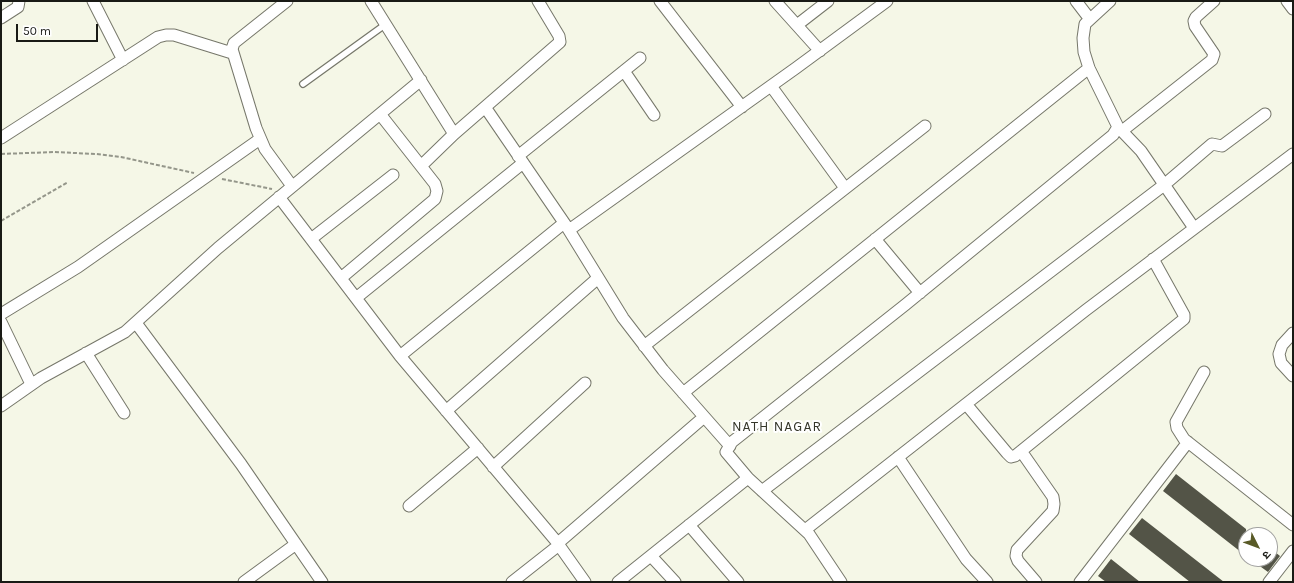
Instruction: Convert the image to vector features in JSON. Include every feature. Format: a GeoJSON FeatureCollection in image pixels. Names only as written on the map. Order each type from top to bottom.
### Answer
{"type":"FeatureCollection","features":[{"type":"Feature","properties":{"kind":"street"},"geometry":{"type":"LineString","coordinates":[[1,18],[18,7],[18,1]]}},
{"type":"Feature","properties":{"kind":"street"},"geometry":{"type":"LineString","coordinates":[[93,1],[123,60]]}},
{"type":"Feature","properties":{"kind":"street"},"geometry":{"type":"LineString","coordinates":[[287,1],[234,43],[232,53],[260,139],[265,149],[292,186]]}},
{"type":"Feature","properties":{"kind":"street"},"geometry":{"type":"LineString","coordinates":[[371,1],[454,134]]}},
{"type":"Feature","properties":{"kind":"street"},"geometry":{"type":"LineString","coordinates":[[420,166],[454,134],[560,42],[559,36],[538,1]]}},
{"type":"Feature","properties":{"kind":"street"},"geometry":{"type":"LineString","coordinates":[[660,1],[742,107]]}},
{"type":"Feature","properties":{"kind":"street"},"geometry":{"type":"LineString","coordinates":[[775,1],[820,51]]}},
{"type":"Feature","properties":{"kind":"street"},"geometry":{"type":"LineString","coordinates":[[797,25],[828,1]]}},
{"type":"Feature","properties":{"kind":"street"},"geometry":{"type":"LineString","coordinates":[[400,356],[567,226],[742,107],[888,1]]}},
{"type":"Feature","properties":{"kind":"street"},"geometry":{"type":"LineString","coordinates":[[1076,1],[1089,18]]}},
{"type":"Feature","properties":{"kind":"street"},"geometry":{"type":"LineString","coordinates":[[1110,1],[1089,18],[1083,30],[1084,52],[1089,68],[1120,129],[1141,151],[1194,228]]}},
{"type":"Feature","properties":{"kind":"street"},"geometry":{"type":"LineString","coordinates":[[841,582],[804,530],[748,478],[726,452],[732,442],[920,293],[1120,129],[1212,60],[1214,54],[1195,26],[1194,21],[1196,17],[1214,1]]}},
{"type":"Feature","properties":{"kind":"street"},"geometry":{"type":"LineString","coordinates":[[1287,1],[1293,8]]}},
{"type":"Feature","properties":{"kind":"street"},"geometry":{"type":"LineString","coordinates":[[1,138],[158,38],[166,35],[174,35],[232,53]]}},
{"type":"Feature","properties":{"kind":"street"},"geometry":{"type":"LineString","coordinates":[[356,298],[640,58]]}},
{"type":"Feature","properties":{"kind":"street"},"geometry":{"type":"LineString","coordinates":[[683,393],[1089,68]]}},
{"type":"Feature","properties":{"kind":"street"},"geometry":{"type":"LineString","coordinates":[[624,71],[654,115]]}},
{"type":"Feature","properties":{"kind":"street"},"geometry":{"type":"LineString","coordinates":[[1,406],[31,384],[116,338],[136,322],[218,248],[421,80]]}},
{"type":"Feature","properties":{"kind":"street"},"geometry":{"type":"LineString","coordinates":[[771,86],[845,188]]}},
{"type":"Feature","properties":{"kind":"street"},"geometry":{"type":"LineString","coordinates":[[485,107],[567,226],[598,278],[644,346],[730,446]]}},
{"type":"Feature","properties":{"kind":"street"},"geometry":{"type":"LineString","coordinates":[[340,278],[435,199],[437,191],[435,184],[380,114]]}},
{"type":"Feature","properties":{"kind":"street"},"geometry":{"type":"LineString","coordinates":[[762,491],[1164,185],[1212,144],[1222,146],[1265,114]]}},
{"type":"Feature","properties":{"kind":"street"},"geometry":{"type":"LineString","coordinates":[[644,346],[926,126]]}},
{"type":"Feature","properties":{"kind":"street"},"geometry":{"type":"LineString","coordinates":[[1,314],[69,273],[260,139]]}},
{"type":"Feature","properties":{"kind":"street"},"geometry":{"type":"LineString","coordinates":[[804,530],[1153,259],[1293,154]]}},
{"type":"Feature","properties":{"kind":"street"},"geometry":{"type":"LineString","coordinates":[[311,239],[393,175]]}},
{"type":"Feature","properties":{"kind":"street"},"geometry":{"type":"LineString","coordinates":[[279,197],[400,356],[558,544],[585,582]]}},
{"type":"Feature","properties":{"kind":"street"},"geometry":{"type":"LineString","coordinates":[[875,239],[920,293]]}},
{"type":"Feature","properties":{"kind":"street"},"geometry":{"type":"LineString","coordinates":[[966,404],[1011,457],[1020,452],[1184,319],[1184,315],[1153,259]]}},
{"type":"Feature","properties":{"kind":"street"},"geometry":{"type":"LineString","coordinates":[[446,411],[598,278]]}},
{"type":"Feature","properties":{"kind":"street"},"geometry":{"type":"LineString","coordinates":[[1,322],[5,339],[31,384]]}},
{"type":"Feature","properties":{"kind":"street"},"geometry":{"type":"LineString","coordinates":[[136,322],[241,464],[322,582]]}},
{"type":"Feature","properties":{"kind":"street"},"geometry":{"type":"LineString","coordinates":[[1293,333],[1282,345],[1279,354],[1281,364],[1293,376]]}},
{"type":"Feature","properties":{"kind":"street"},"geometry":{"type":"LineString","coordinates":[[86,353],[124,413]]}},
{"type":"Feature","properties":{"kind":"street"},"geometry":{"type":"LineString","coordinates":[[1204,372],[1176,422],[1177,428],[1188,442],[1293,525]]}},
{"type":"Feature","properties":{"kind":"street"},"geometry":{"type":"LineString","coordinates":[[493,467],[585,383]]}},
{"type":"Feature","properties":{"kind":"street"},"geometry":{"type":"LineString","coordinates":[[512,582],[704,417]]}},
{"type":"Feature","properties":{"kind":"street"},"geometry":{"type":"LineString","coordinates":[[1080,582],[1188,442]]}},
{"type":"Feature","properties":{"kind":"street"},"geometry":{"type":"LineString","coordinates":[[409,506],[478,448]]}},
{"type":"Feature","properties":{"kind":"street"},"geometry":{"type":"LineString","coordinates":[[1020,452],[1052,497],[1054,504],[1053,511],[1017,550],[1016,556],[1018,561],[1036,582]]}},
{"type":"Feature","properties":{"kind":"street"},"geometry":{"type":"LineString","coordinates":[[898,457],[966,559],[987,582]]}},
{"type":"Feature","properties":{"kind":"street"},"geometry":{"type":"LineString","coordinates":[[618,582],[748,478]]}},
{"type":"Feature","properties":{"kind":"street"},"geometry":{"type":"LineString","coordinates":[[689,525],[738,582]]}},
{"type":"Feature","properties":{"kind":"street"},"geometry":{"type":"LineString","coordinates":[[252,580],[296,544]]}},
{"type":"Feature","properties":{"kind":"street"},"geometry":{"type":"LineString","coordinates":[[1269,582],[1293,551]]}},
{"type":"Feature","properties":{"kind":"street"},"geometry":{"type":"LineString","coordinates":[[651,556],[676,582]]}},
{"type":"Feature","properties":{"kind":"lane"},"geometry":{"type":"LineString","coordinates":[[303,84],[386,24]]}},
{"type":"Feature","properties":{"kind":"path"},"geometry":{"type":"LineString","coordinates":[[1,154],[54,152],[121,157],[270,188],[279,197]]}},
{"type":"Feature","properties":{"kind":"path"},"geometry":{"type":"LineString","coordinates":[[1,221],[68,182]]}},
{"type":"Feature","properties":{"kind":"building"},"geometry":{"type":"Polygon","coordinates":[[[1176,474],[1243,527],[1238,527],[1238,550],[1163,491],[1176,474]]]}},
{"type":"Feature","properties":{"kind":"building"},"geometry":{"type":"Polygon","coordinates":[[[1142,518],[1224,582],[1190,582],[1129,534],[1142,518]]]}},
{"type":"Feature","properties":{"kind":"building"},"geometry":{"type":"Polygon","coordinates":[[[1111,559],[1140,582],[1106,582],[1098,576],[1111,559]]]}},
{"type":"Feature","properties":{"kind":"building"},"geometry":{"type":"Polygon","coordinates":[[[1261,567],[1272,567],[1268,572],[1261,567]]]}},
{"type":"Feature","properties":{"kind":"district","name":"NATH NAGAR"},"geometry":{"type":"Point","coordinates":[777,427]}}]}
